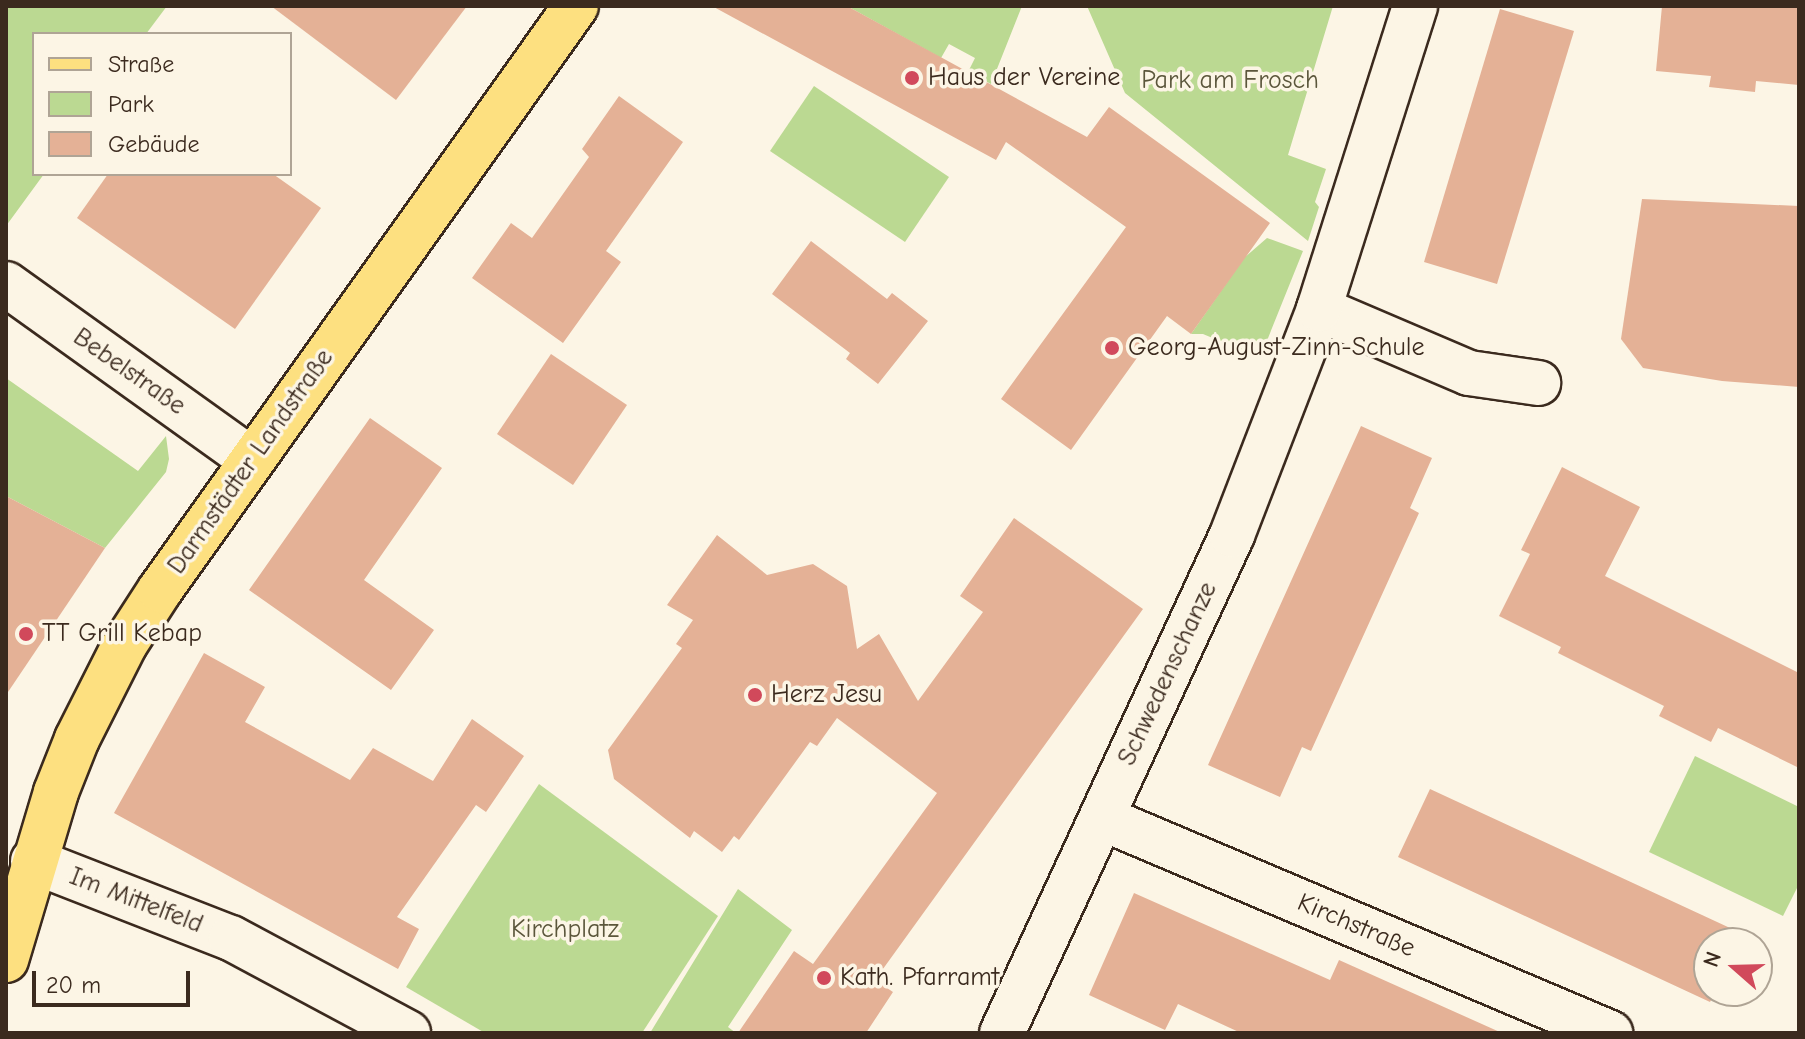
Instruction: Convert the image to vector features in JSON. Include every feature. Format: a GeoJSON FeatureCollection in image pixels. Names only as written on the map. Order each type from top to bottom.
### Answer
{"type":"FeatureCollection","features":[{"type":"Feature","properties":{"kind":"main road","name":"Darmstädter Landstraße"},"geometry":{"type":"LineString","coordinates":[[6,960],[33,861],[77,739],[125,644],[252,460],[576,6]]}},
{"type":"Feature","properties":{"kind":"street","name":"Schwedenschanze"},"geometry":{"type":"LineString","coordinates":[[1002,1033],[1232,535],[1319,309],[1415,6]]}},
{"type":"Feature","properties":{"kind":"street","name":"Bebelstraße"},"geometry":{"type":"LineString","coordinates":[[8,290],[252,460]]}},
{"type":"Feature","properties":{"kind":"street"},"geometry":{"type":"LineString","coordinates":[[1319,309],[1469,373],[1538,383]]}},
{"type":"Feature","properties":{"kind":"street","name":"Kirchstraße"},"geometry":{"type":"LineString","coordinates":[[1102,818],[1610,1033]]}},
{"type":"Feature","properties":{"kind":"street","name":"Im Mittelfeld"},"geometry":{"type":"LineString","coordinates":[[33,861],[231,938],[408,1033]]}},
{"type":"Feature","properties":{"kind":"green space"},"geometry":{"type":"Polygon","coordinates":[[[6,6],[167,6],[148,32],[32,32],[32,176],[43,176],[6,226],[6,6]]]}},
{"type":"Feature","properties":{"kind":"green space"},"geometry":{"type":"Polygon","coordinates":[[[847,6],[1022,6],[991,84],[968,72],[975,58],[949,44],[941,58],[847,6]]]}},
{"type":"Feature","properties":{"kind":"green space","name":"Park am Frosch"},"geometry":{"type":"Polygon","coordinates":[[[1087,6],[1333,6],[1288,155],[1326,169],[1315,202],[1319,207],[1308,241],[1125,93],[1087,6]]]}},
{"type":"Feature","properties":{"kind":"green space"},"geometry":{"type":"Polygon","coordinates":[[[814,86],[949,177],[905,242],[770,151],[814,86]]]}},
{"type":"Feature","properties":{"kind":"green space"},"geometry":{"type":"Polygon","coordinates":[[[1267,238],[1303,251],[1260,358],[1203,334],[1191,334],[1244,258],[1267,238]]]}},
{"type":"Feature","properties":{"kind":"green space"},"geometry":{"type":"Polygon","coordinates":[[[6,378],[138,471],[166,436],[169,459],[166,472],[105,548],[6,496],[6,378]]]}},
{"type":"Feature","properties":{"kind":"green space"},"geometry":{"type":"Polygon","coordinates":[[[1695,756],[1799,807],[1799,884],[1783,916],[1649,852],[1695,756]]]}},
{"type":"Feature","properties":{"kind":"green space","name":"Kirchplatz"},"geometry":{"type":"Polygon","coordinates":[[[539,784],[718,916],[642,1033],[485,1033],[406,987],[539,784]]]}},
{"type":"Feature","properties":{"kind":"green space"},"geometry":{"type":"Polygon","coordinates":[[[738,889],[792,930],[728,1027],[736,1033],[650,1033],[738,889]]]}},
{"type":"Feature","properties":{"kind":"building"},"geometry":{"type":"Polygon","coordinates":[[[271,6],[467,6],[396,100],[271,6]]]}},
{"type":"Feature","properties":{"kind":"building"},"geometry":{"type":"Polygon","coordinates":[[[712,6],[847,6],[1087,137],[1109,107],[1270,223],[1191,334],[1167,316],[1071,450],[1001,399],[1126,227],[1006,142],[996,160],[712,6]]]}},
{"type":"Feature","properties":{"kind":"building"},"geometry":{"type":"Polygon","coordinates":[[[1662,6],[1799,6],[1799,85],[1756,81],[1755,92],[1709,87],[1711,76],[1656,71],[1662,6]]]}},
{"type":"Feature","properties":{"kind":"building"},"geometry":{"type":"Polygon","coordinates":[[[1500,9],[1574,31],[1497,284],[1424,262],[1500,9]]]}},
{"type":"Feature","properties":{"kind":"building"},"geometry":{"type":"Polygon","coordinates":[[[619,96],[683,142],[606,251],[621,262],[563,343],[472,278],[511,223],[532,238],[589,157],[582,149],[619,96]]]}},
{"type":"Feature","properties":{"kind":"building"},"geometry":{"type":"Polygon","coordinates":[[[107,176],[276,176],[321,208],[235,329],[77,218],[107,176]]]}},
{"type":"Feature","properties":{"kind":"building"},"geometry":{"type":"Polygon","coordinates":[[[1642,199],[1799,206],[1799,387],[1722,381],[1643,368],[1621,339],[1642,199]]]}},
{"type":"Feature","properties":{"kind":"building"},"geometry":{"type":"Polygon","coordinates":[[[811,241],[887,299],[892,293],[928,321],[878,384],[846,359],[850,353],[772,294],[811,241]]]}},
{"type":"Feature","properties":{"kind":"building"},"geometry":{"type":"Polygon","coordinates":[[[551,354],[627,405],[573,485],[497,434],[551,354]]]}},
{"type":"Feature","properties":{"kind":"building"},"geometry":{"type":"Polygon","coordinates":[[[370,418],[442,468],[364,580],[434,630],[391,690],[249,590],[370,418]]]}},
{"type":"Feature","properties":{"kind":"building"},"geometry":{"type":"Polygon","coordinates":[[[1361,426],[1432,458],[1410,508],[1419,513],[1311,751],[1302,747],[1280,797],[1208,765],[1361,426]]]}},
{"type":"Feature","properties":{"kind":"building"},"geometry":{"type":"Polygon","coordinates":[[[1562,467],[1640,507],[1605,576],[1799,673],[1799,768],[1718,728],[1711,742],[1659,716],[1664,706],[1558,653],[1561,647],[1499,616],[1530,554],[1521,550],[1562,467]]]}},
{"type":"Feature","properties":{"kind":"building"},"geometry":{"type":"Polygon","coordinates":[[[6,496],[105,548],[6,695],[6,496]]]}},
{"type":"Feature","properties":{"kind":"building"},"geometry":{"type":"Polygon","coordinates":[[[1014,518],[1143,609],[875,980],[893,992],[866,1033],[738,1033],[794,951],[813,964],[937,793],[837,718],[817,746],[810,742],[739,840],[734,836],[722,852],[694,831],[690,838],[614,779],[608,750],[682,648],[676,644],[693,620],[667,605],[717,535],[767,575],[813,564],[847,586],[857,649],[879,634],[918,701],[983,612],[960,596],[1014,518]]]}},
{"type":"Feature","properties":{"kind":"building"},"geometry":{"type":"Polygon","coordinates":[[[204,653],[265,687],[245,722],[350,780],[373,748],[433,781],[472,719],[524,756],[486,812],[476,805],[397,917],[419,929],[398,969],[114,813],[204,653]]]}},
{"type":"Feature","properties":{"kind":"building"},"geometry":{"type":"Polygon","coordinates":[[[1430,789],[1728,927],[1693,927],[1693,994],[1398,857],[1430,789]]]}},
{"type":"Feature","properties":{"kind":"building"},"geometry":{"type":"Polygon","coordinates":[[[1134,893],[1330,980],[1339,960],[1502,1033],[1241,1033],[1178,1004],[1165,1030],[1089,995],[1134,893]]]}},
{"type":"Feature","properties":{"kind":"place","name":"Haus der Vereine"},"geometry":{"type":"Point","coordinates":[912,78]}},
{"type":"Feature","properties":{"kind":"place","name":"Georg-August-Zinn-Schule"},"geometry":{"type":"Point","coordinates":[1112,348]}},
{"type":"Feature","properties":{"kind":"place","name":"TT Grill Kebap"},"geometry":{"type":"Point","coordinates":[26,634]}},
{"type":"Feature","properties":{"kind":"place","name":"Herz Jesu"},"geometry":{"type":"Point","coordinates":[755,695]}},
{"type":"Feature","properties":{"kind":"place","name":"Kath. Pfarramt"},"geometry":{"type":"Point","coordinates":[824,978]}}]}
